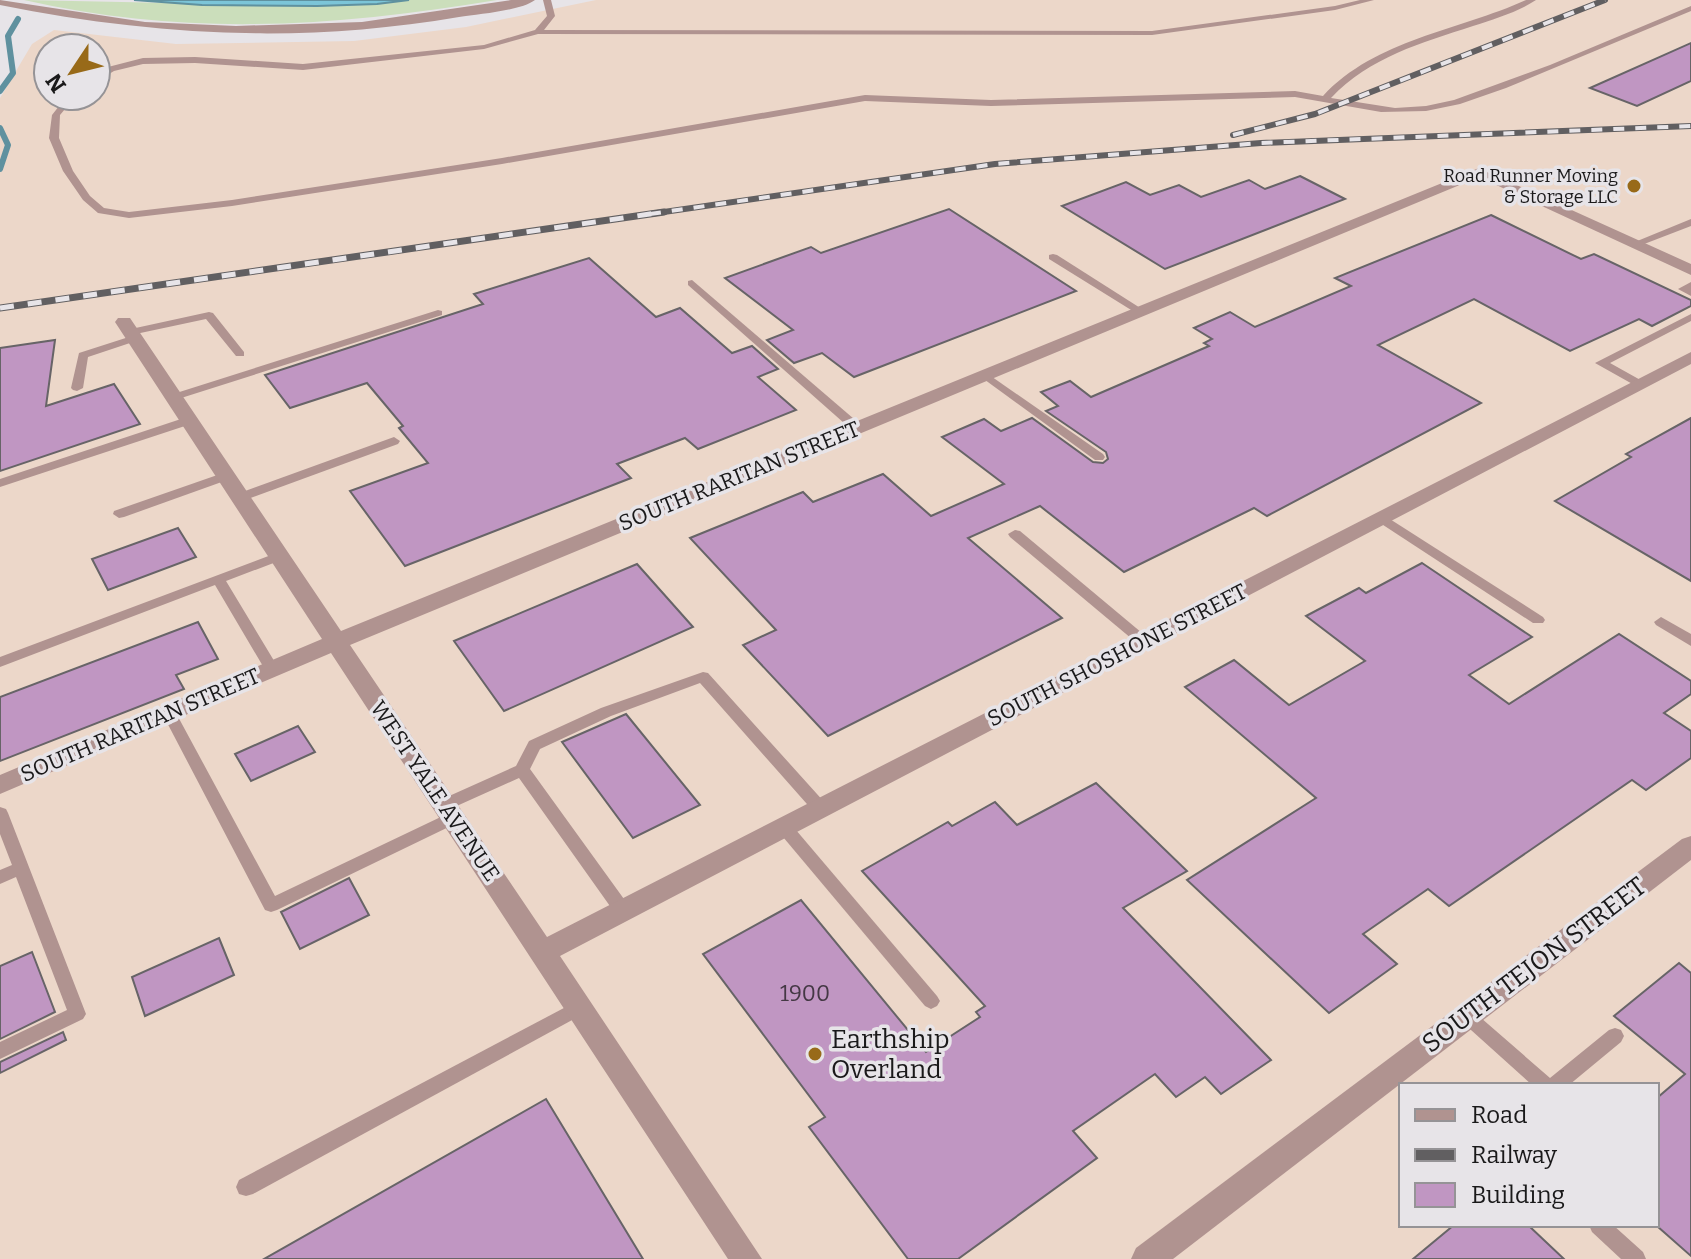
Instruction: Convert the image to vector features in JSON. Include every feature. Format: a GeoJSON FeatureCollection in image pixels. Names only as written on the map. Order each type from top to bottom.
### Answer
{"type":"FeatureCollection","features":[{"type":"Feature","properties":{"kind":"street"},"geometry":{"type":"LineString","coordinates":[[0,1],[121,23],[244,30],[369,25],[457,14],[529,0]]}},
{"type":"Feature","properties":{"kind":"street","name":"SOUTH RARITAN STREET"},"geometry":{"type":"LineString","coordinates":[[0,785],[336,642],[1479,172],[1635,244]]}},
{"type":"Feature","properties":{"kind":"street"},"geometry":{"type":"LineString","coordinates":[[1635,244],[1691,270]]}},
{"type":"Feature","properties":{"kind":"street","name":"WEST YALE AVENUE"},"geometry":{"type":"LineString","coordinates":[[130,330],[746,1259]]}},
{"type":"Feature","properties":{"kind":"street","name":"SOUTH SHOSHONE STREET"},"geometry":{"type":"LineString","coordinates":[[542,952],[1691,357]]}},
{"type":"Feature","properties":{"kind":"street","name":"SOUTH TEJON STREET"},"geometry":{"type":"LineString","coordinates":[[1147,1259],[1691,846]]}},
{"type":"Feature","properties":{"kind":"lane"},"geometry":{"type":"LineString","coordinates":[[538,32],[551,16],[547,0]]}},
{"type":"Feature","properties":{"kind":"lane"},"geometry":{"type":"LineString","coordinates":[[112,69],[143,61],[195,60],[303,67],[484,47],[538,32],[1152,33],[1335,8],[1370,0]]}},
{"type":"Feature","properties":{"kind":"lane"},"geometry":{"type":"LineString","coordinates":[[1327,97],[1340,80],[1391,53],[1532,0]]}},
{"type":"Feature","properties":{"kind":"lane"},"geometry":{"type":"LineString","coordinates":[[59,112],[54,138],[68,171],[86,198],[101,211],[129,215],[232,203],[502,161],[865,98],[991,103],[1295,94],[1327,97],[1377,109],[1410,110],[1441,106],[1552,67],[1691,8]]}},
{"type":"Feature","properties":{"kind":"lane"},"geometry":{"type":"LineString","coordinates":[[1635,244],[1691,222]]}},
{"type":"Feature","properties":{"kind":"lane"},"geometry":{"type":"LineString","coordinates":[[1053,257],[1140,311]]}},
{"type":"Feature","properties":{"kind":"lane"},"geometry":{"type":"LineString","coordinates":[[692,283],[857,428]]}},
{"type":"Feature","properties":{"kind":"lane"},"geometry":{"type":"LineString","coordinates":[[1691,285],[1683,289],[1691,293]]}},
{"type":"Feature","properties":{"kind":"lane"},"geometry":{"type":"LineString","coordinates":[[174,397],[438,313]]}},
{"type":"Feature","properties":{"kind":"lane"},"geometry":{"type":"LineString","coordinates":[[77,388],[83,355],[130,330],[209,315],[240,354]]}},
{"type":"Feature","properties":{"kind":"lane"},"geometry":{"type":"LineString","coordinates":[[1640,384],[1601,363],[1691,317]]}},
{"type":"Feature","properties":{"kind":"lane"},"geometry":{"type":"LineString","coordinates":[[985,375],[1099,457]]}},
{"type":"Feature","properties":{"kind":"lane"},"geometry":{"type":"LineString","coordinates":[[0,483],[190,420]]}},
{"type":"Feature","properties":{"kind":"lane"},"geometry":{"type":"LineString","coordinates":[[241,497],[394,441]]}},
{"type":"Feature","properties":{"kind":"lane"},"geometry":{"type":"LineString","coordinates":[[119,514],[226,476]]}},
{"type":"Feature","properties":{"kind":"lane"},"geometry":{"type":"LineString","coordinates":[[1382,518],[1538,620]]}},
{"type":"Feature","properties":{"kind":"lane"},"geometry":{"type":"LineString","coordinates":[[1015,534],[1143,641]]}},
{"type":"Feature","properties":{"kind":"lane"},"geometry":{"type":"LineString","coordinates":[[0,662],[279,556]]}},
{"type":"Feature","properties":{"kind":"lane"},"geometry":{"type":"LineString","coordinates":[[218,579],[272,669]]}},
{"type":"Feature","properties":{"kind":"lane"},"geometry":{"type":"LineString","coordinates":[[1661,622],[1691,641]]}},
{"type":"Feature","properties":{"kind":"lane"},"geometry":{"type":"LineString","coordinates":[[169,713],[271,905],[522,770],[534,745],[606,712],[703,677],[820,808]]}},
{"type":"Feature","properties":{"kind":"lane"},"geometry":{"type":"LineString","coordinates":[[522,770],[623,911]]}},
{"type":"Feature","properties":{"kind":"lane"},"geometry":{"type":"LineString","coordinates":[[0,813],[77,1014],[0,1051]]}},
{"type":"Feature","properties":{"kind":"lane"},"geometry":{"type":"LineString","coordinates":[[784,827],[931,1001]]}},
{"type":"Feature","properties":{"kind":"lane"},"geometry":{"type":"LineString","coordinates":[[0,877],[21,868]]}},
{"type":"Feature","properties":{"kind":"lane"},"geometry":{"type":"LineString","coordinates":[[246,1187],[579,1008]]}},
{"type":"Feature","properties":{"kind":"lane"},"geometry":{"type":"LineString","coordinates":[[1467,1016],[1543,1083]]}},
{"type":"Feature","properties":{"kind":"lane"},"geometry":{"type":"LineString","coordinates":[[1557,1083],[1615,1036]]}},
{"type":"Feature","properties":{"kind":"lane"},"geometry":{"type":"LineString","coordinates":[[1601,1227],[1636,1259]]}},
{"type":"Feature","properties":{"kind":"shaded area"},"geometry":{"type":"Polygon","coordinates":[[[596,0],[1691,0],[1691,1259],[0,1259],[0,98],[32,44],[32,112],[112,112],[112,37],[176,44],[354,41],[466,27],[596,0]]]}},
{"type":"Feature","properties":{"kind":"green space"},"geometry":{"type":"Polygon","coordinates":[[[24,0],[317,6],[409,0],[497,0],[377,17],[260,24],[144,19],[24,0]]]}},
{"type":"Feature","properties":{"kind":"water"},"geometry":{"type":"Polygon","coordinates":[[[134,0],[409,0],[317,6],[202,5],[134,0]]]}},
{"type":"Feature","properties":{"kind":"building"},"geometry":{"type":"Polygon","coordinates":[[[1691,43],[1691,81],[1637,106],[1590,88],[1691,43]]]}},
{"type":"Feature","properties":{"kind":"building"},"geometry":{"type":"Polygon","coordinates":[[[1300,176],[1345,199],[1165,269],[1062,206],[1126,182],[1150,195],[1179,185],[1201,197],[1249,180],[1265,189],[1300,176]]]}},
{"type":"Feature","properties":{"kind":"building"},"geometry":{"type":"Polygon","coordinates":[[[949,209],[1076,291],[854,377],[822,353],[794,363],[767,340],[793,330],[725,278],[811,247],[821,253],[949,209]]]}},
{"type":"Feature","properties":{"kind":"building"},"geometry":{"type":"Polygon","coordinates":[[[1491,215],[1581,259],[1594,254],[1691,300],[1691,306],[1652,326],[1639,319],[1570,351],[1474,299],[1378,345],[1481,403],[1267,516],[1254,508],[1124,572],[1040,506],[968,538],[1062,618],[828,736],[743,645],[776,630],[690,538],[803,492],[813,502],[883,474],[931,516],[1004,484],[942,437],[984,419],[1001,431],[1032,418],[1093,462],[1103,463],[1108,459],[1106,452],[1046,411],[1058,406],[1041,392],[1070,381],[1091,397],[1209,346],[1204,343],[1212,339],[1194,328],[1230,312],[1255,327],[1351,286],[1335,278],[1491,215]]]}},
{"type":"Feature","properties":{"kind":"building"},"geometry":{"type":"Polygon","coordinates":[[[589,258],[656,317],[680,308],[732,353],[752,346],[778,369],[758,377],[796,410],[698,449],[685,438],[617,464],[631,478],[405,566],[350,491],[428,463],[399,428],[403,426],[367,383],[290,408],[265,375],[483,304],[474,294],[589,258]]]}},
{"type":"Feature","properties":{"kind":"building"},"geometry":{"type":"Polygon","coordinates":[[[55,340],[46,406],[114,384],[140,424],[0,471],[0,348],[55,340]]]}},
{"type":"Feature","properties":{"kind":"building"},"geometry":{"type":"Polygon","coordinates":[[[1691,418],[1691,581],[1555,501],[1631,457],[1626,454],[1691,418]]]}},
{"type":"Feature","properties":{"kind":"building"},"geometry":{"type":"Polygon","coordinates":[[[178,528],[196,557],[108,590],[92,559],[178,528]]]}},
{"type":"Feature","properties":{"kind":"building"},"geometry":{"type":"Polygon","coordinates":[[[1422,563],[1532,637],[1469,675],[1509,704],[1619,634],[1691,681],[1691,694],[1664,713],[1691,731],[1691,758],[1646,790],[1632,780],[1449,906],[1428,889],[1363,934],[1397,964],[1329,1013],[1187,880],[1316,798],[1185,687],[1234,660],[1289,705],[1365,661],[1306,616],[1359,588],[1366,593],[1422,563]]]}},
{"type":"Feature","properties":{"kind":"building"},"geometry":{"type":"Polygon","coordinates":[[[637,564],[693,627],[504,711],[454,641],[637,564]]]}},
{"type":"Feature","properties":{"kind":"building"},"geometry":{"type":"Polygon","coordinates":[[[198,622],[218,659],[176,675],[184,689],[0,761],[0,697],[198,622]]]}},
{"type":"Feature","properties":{"kind":"building"},"geometry":{"type":"Polygon","coordinates":[[[626,714],[700,805],[633,838],[562,742],[626,714]]]}},
{"type":"Feature","properties":{"kind":"building"},"geometry":{"type":"Polygon","coordinates":[[[298,726],[315,752],[251,781],[235,754],[298,726]]]}},
{"type":"Feature","properties":{"kind":"building"},"geometry":{"type":"Polygon","coordinates":[[[1096,783],[1187,871],[1123,908],[1271,1060],[1221,1094],[1205,1077],[1176,1097],[1155,1074],[1073,1131],[1097,1158],[958,1259],[908,1259],[809,1127],[825,1117],[703,954],[801,900],[926,1052],[980,1017],[976,1012],[985,1006],[862,871],[948,822],[952,826],[995,802],[1017,825],[1096,783]]]}},
{"type":"Feature","properties":{"kind":"building"},"geometry":{"type":"Polygon","coordinates":[[[349,878],[369,915],[300,949],[281,912],[349,878]]]}},
{"type":"Feature","properties":{"kind":"building"},"geometry":{"type":"Polygon","coordinates":[[[219,938],[234,975],[145,1016],[132,977],[219,938]]]}},
{"type":"Feature","properties":{"kind":"building"},"geometry":{"type":"Polygon","coordinates":[[[32,952],[55,1012],[0,1039],[0,966],[32,952]]]}},
{"type":"Feature","properties":{"kind":"building"},"geometry":{"type":"Polygon","coordinates":[[[1679,963],[1691,973],[1691,1256],[1658,1227],[1659,1096],[1685,1074],[1614,1016],[1679,963]]]}},
{"type":"Feature","properties":{"kind":"building"},"geometry":{"type":"Polygon","coordinates":[[[63,1032],[66,1040],[0,1073],[0,1062],[63,1032]]]}},
{"type":"Feature","properties":{"kind":"building"},"geometry":{"type":"Polygon","coordinates":[[[546,1099],[643,1259],[264,1259],[546,1099]]]}},
{"type":"Feature","properties":{"kind":"building"},"geometry":{"type":"Polygon","coordinates":[[[1452,1227],[1530,1227],[1564,1259],[1413,1259],[1452,1227]]]}},
{"type":"Feature","properties":{"kind":"waterway"},"geometry":{"type":"LineString","coordinates":[[0,91],[13,73],[8,36],[18,19]]}},
{"type":"Feature","properties":{"kind":"waterway"},"geometry":{"type":"LineString","coordinates":[[0,128],[8,145],[0,169]]}},
{"type":"Feature","properties":{"kind":"railway"},"geometry":{"type":"LineString","coordinates":[[1233,135],[1315,114],[1605,0]]}},
{"type":"Feature","properties":{"kind":"railway"},"geometry":{"type":"LineString","coordinates":[[650,214],[995,164],[1261,143],[1691,126]]}},
{"type":"Feature","properties":{"kind":"railway"},"geometry":{"type":"LineString","coordinates":[[0,308],[664,212]]}},
{"type":"Feature","properties":{"kind":"place","name":"Road Runner Moving & Storage LLC"},"geometry":{"type":"Point","coordinates":[1634,186]}},
{"type":"Feature","properties":{"kind":"place","name":"Earthship Overland"},"geometry":{"type":"Point","coordinates":[815,1054]}}]}
